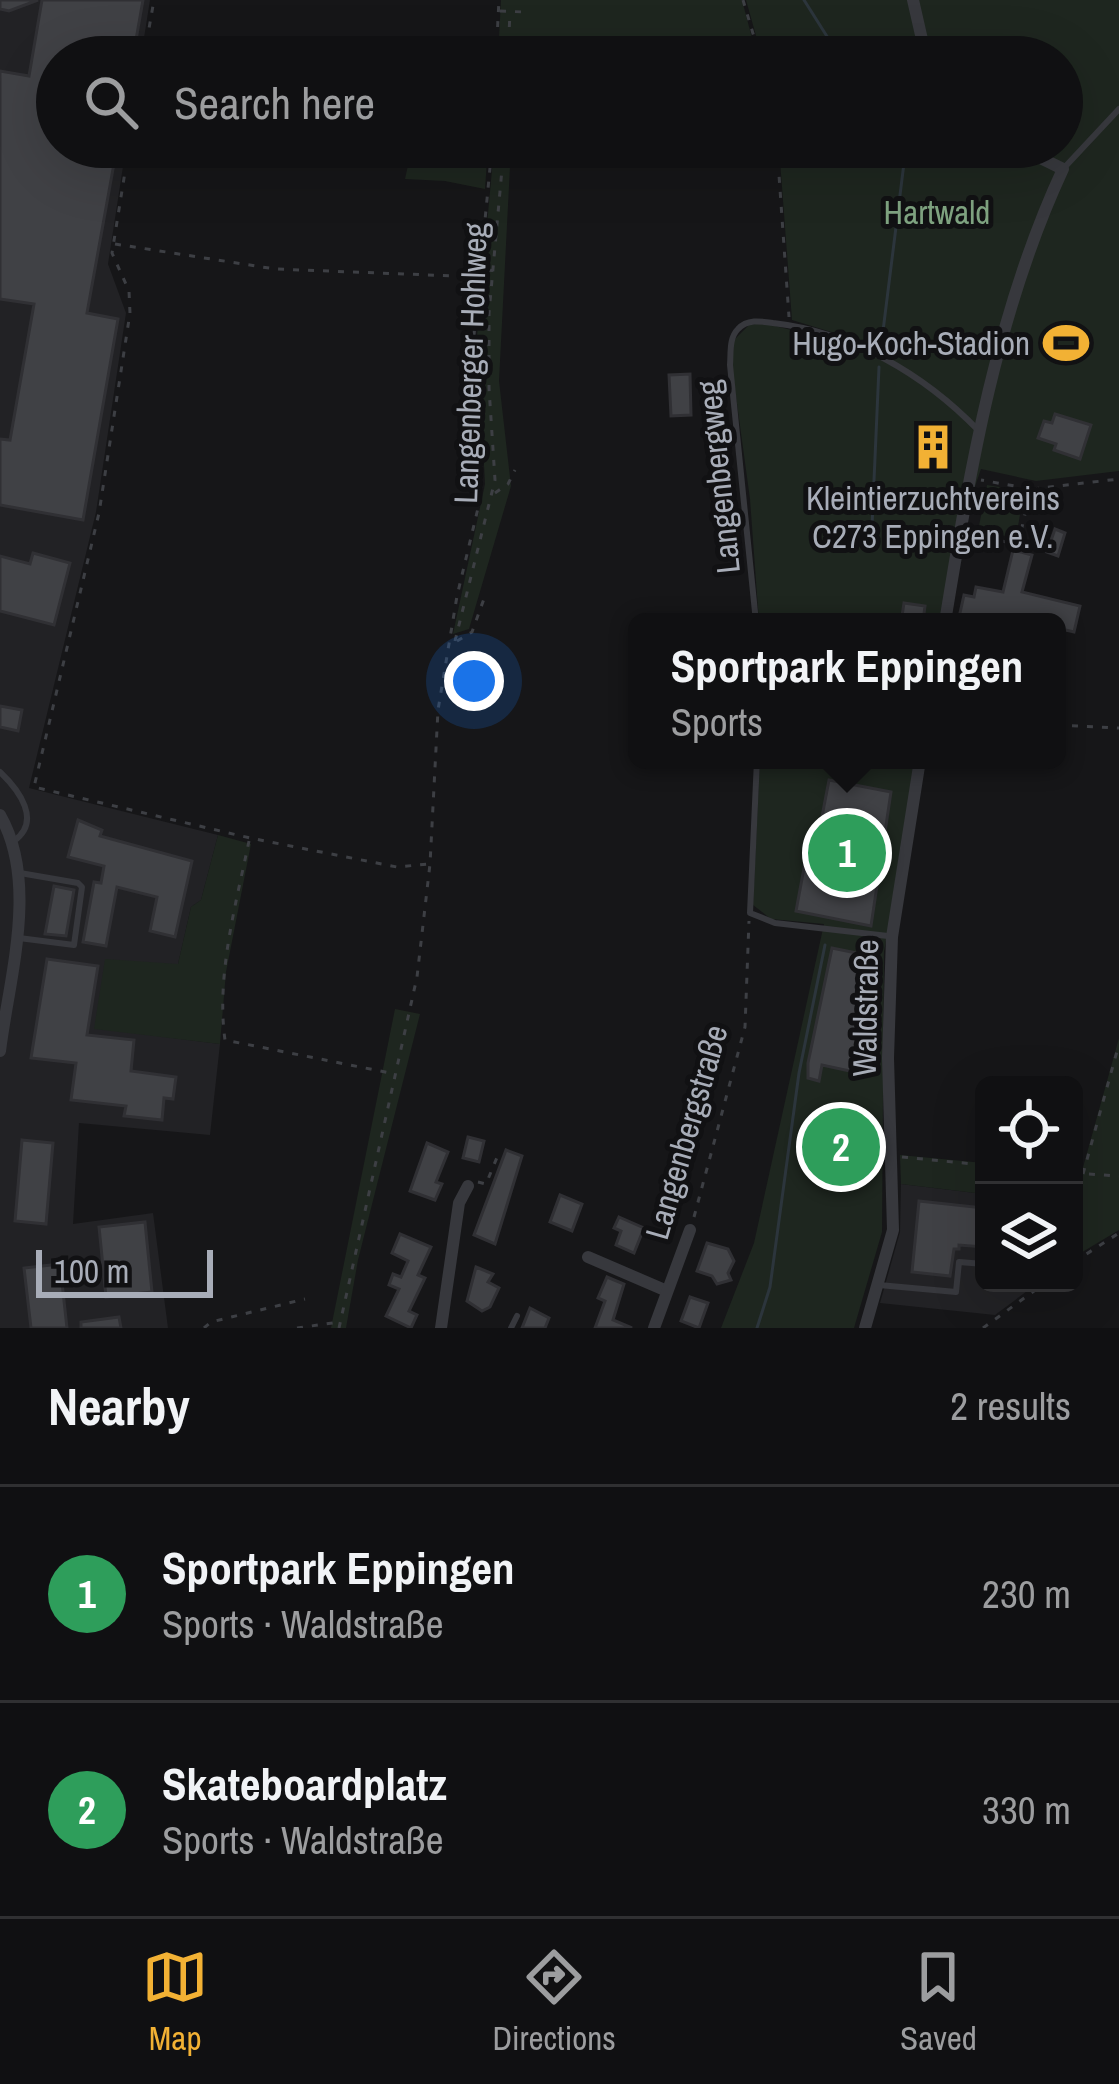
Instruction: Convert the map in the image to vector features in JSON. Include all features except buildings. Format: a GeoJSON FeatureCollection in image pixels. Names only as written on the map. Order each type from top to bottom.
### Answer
{"type":"FeatureCollection","features":[{"type":"Feature","properties":{"kind":"street"},"geometry":{"type":"LineString","coordinates":[[913,0],[921,36]]}},
{"type":"Feature","properties":{"kind":"street"},"geometry":{"type":"LineString","coordinates":[[946,613],[969,477],[1028,250],[1064,169]]}},
{"type":"Feature","properties":{"kind":"street","name":"Waldstraße"},"geometry":{"type":"LineString","coordinates":[[865,1328],[893,1230],[888,1040],[892,937],[919,769]]}},
{"type":"Feature","properties":{"kind":"street"},"geometry":{"type":"LineString","coordinates":[[0,815],[14,841],[19,872],[16,938],[0,1051]]}},
{"type":"Feature","properties":{"kind":"street"},"geometry":{"type":"LineString","coordinates":[[441,1328],[459,1204],[467,1187]]}},
{"type":"Feature","properties":{"kind":"street","name":"Langenbergstraße"},"geometry":{"type":"LineString","coordinates":[[653,1328],[690,1230]]}},
{"type":"Feature","properties":{"kind":"street","name":"Langenbergstraße"},"geometry":{"type":"LineString","coordinates":[[588,1257],[667,1291]]}},
{"type":"Feature","properties":{"kind":"lane"},"geometry":{"type":"LineString","coordinates":[[1083,149],[1119,110]]}},
{"type":"Feature","properties":{"kind":"lane","name":"Langenbergweg"},"geometry":{"type":"LineString","coordinates":[[755,613],[730,365],[732,338],[748,321],[790,325],[854,342],[905,370],[980,432]]}},
{"type":"Feature","properties":{"kind":"lane"},"geometry":{"type":"LineString","coordinates":[[757,769],[750,914],[775,923],[892,937]]}},
{"type":"Feature","properties":{"kind":"lane"},"geometry":{"type":"LineString","coordinates":[[0,772],[19,790],[26,807],[28,821],[22,836],[14,841]]}},
{"type":"Feature","properties":{"kind":"lane"},"geometry":{"type":"LineString","coordinates":[[16,938],[74,945],[82,887],[19,872]]}},
{"type":"Feature","properties":{"kind":"lane"},"geometry":{"type":"LineString","coordinates":[[879,1286],[956,1292],[959,1262],[975,1263]]}},
{"type":"Feature","properties":{"kind":"lane"},"geometry":{"type":"LineString","coordinates":[[512,1328],[517,1316]]}},
{"type":"Feature","properties":{"kind":"path"},"geometry":{"type":"LineString","coordinates":[[148,36],[154,0]]}},
{"type":"Feature","properties":{"kind":"path"},"geometry":{"type":"LineString","coordinates":[[497,36],[499,0]]}},
{"type":"Feature","properties":{"kind":"path"},"geometry":{"type":"LineString","coordinates":[[743,0],[754,36]]}},
{"type":"Feature","properties":{"kind":"path"},"geometry":{"type":"LineString","coordinates":[[499,10],[524,12]]}},
{"type":"Feature","properties":{"kind":"path"},"geometry":{"type":"LineString","coordinates":[[509,36],[510,12]]}},
{"type":"Feature","properties":{"kind":"path"},"geometry":{"type":"LineString","coordinates":[[126,168],[112,253],[129,291],[130,314],[99,514],[34,788],[397,867],[430,864]]}},
{"type":"Feature","properties":{"kind":"path"},"geometry":{"type":"LineString","coordinates":[[297,1328],[340,1325],[417,977],[430,864],[438,710],[479,504],[474,335],[491,168]]}},
{"type":"Feature","properties":{"kind":"path","name":"Langenberger Hohlweg"},"geometry":{"type":"LineString","coordinates":[[452,641],[494,494],[489,313],[502,168]]}},
{"type":"Feature","properties":{"kind":"path"},"geometry":{"type":"LineString","coordinates":[[779,168],[790,325]]}},
{"type":"Feature","properties":{"kind":"path"},"geometry":{"type":"LineString","coordinates":[[113,244],[298,271],[481,278]]}},
{"type":"Feature","properties":{"kind":"path"},"geometry":{"type":"LineString","coordinates":[[484,270],[500,271]]}},
{"type":"Feature","properties":{"kind":"path"},"geometry":{"type":"LineString","coordinates":[[494,494],[508,484],[515,470]]}},
{"type":"Feature","properties":{"kind":"path"},"geometry":{"type":"LineString","coordinates":[[969,477],[1031,489],[1119,479]]}},
{"type":"Feature","properties":{"kind":"path"},"geometry":{"type":"LineString","coordinates":[[959,534],[1018,544],[1031,489]]}},
{"type":"Feature","properties":{"kind":"path"},"geometry":{"type":"LineString","coordinates":[[452,641],[472,632],[485,596]]}},
{"type":"Feature","properties":{"kind":"path"},"geometry":{"type":"LineString","coordinates":[[1066,725],[1119,728]]}},
{"type":"Feature","properties":{"kind":"path"},"geometry":{"type":"LineString","coordinates":[[250,838],[232,922],[225,1040],[396,1074]]}},
{"type":"Feature","properties":{"kind":"path","name":"Langenbergstraße"},"geometry":{"type":"LineString","coordinates":[[690,1230],[745,1027],[750,914]]}},
{"type":"Feature","properties":{"kind":"path"},"geometry":{"type":"LineString","coordinates":[[1119,1044],[1083,1174],[1119,1176]]}},
{"type":"Feature","properties":{"kind":"path"},"geometry":{"type":"LineString","coordinates":[[467,1187],[474,1192],[478,1181],[486,1184],[498,1155]]}},
{"type":"Feature","properties":{"kind":"path"},"geometry":{"type":"LineString","coordinates":[[892,1156],[975,1164]]}},
{"type":"Feature","properties":{"kind":"path"},"geometry":{"type":"LineString","coordinates":[[1083,1256],[1119,1233]]}},
{"type":"Feature","properties":{"kind":"path"},"geometry":{"type":"LineString","coordinates":[[983,1328],[1033,1292]]}},
{"type":"Feature","properties":{"kind":"path"},"geometry":{"type":"LineString","coordinates":[[204,1328],[211,1322],[305,1299]]}},
{"type":"Feature","properties":{"kind":"shaded area"},"geometry":{"type":"Polygon","coordinates":[[[0,0],[150,0],[144,36],[36,36],[36,168],[123,168],[108,264],[126,313],[96,512],[29,788],[218,835],[201,900],[191,907],[178,964],[95,1028],[220,1044],[210,1135],[79,1123],[73,1224],[153,1213],[168,1328],[0,1328],[0,0]]]}},
{"type":"Feature","properties":{"kind":"shaded area"},"geometry":{"type":"Polygon","coordinates":[[[901,1184],[975,1193],[975,1292],[1026,1292],[995,1315],[880,1303],[900,1232],[901,1184]]]}},
{"type":"Feature","properties":{"kind":"green space"},"geometry":{"type":"Polygon","coordinates":[[[501,0],[742,0],[751,36],[499,36],[501,0]]]}},
{"type":"Feature","properties":{"kind":"green space","name":"Hartwald"},"geometry":{"type":"Polygon","coordinates":[[[746,0],[1119,0],[1119,471],[1036,481],[981,469],[953,551],[943,613],[758,613],[750,499],[732,367],[734,340],[749,325],[763,323],[864,348],[864,342],[792,320],[781,168],[1083,168],[1083,36],[756,36],[746,0]]]}},
{"type":"Feature","properties":{"kind":"green space"},"geometry":{"type":"Polygon","coordinates":[[[407,168],[486,168],[485,189],[405,179],[407,168]]]}},
{"type":"Feature","properties":{"kind":"green space"},"geometry":{"type":"Polygon","coordinates":[[[492,168],[510,168],[499,381],[511,486],[469,629],[453,634],[485,484],[477,336],[492,168]]]}},
{"type":"Feature","properties":{"kind":"green space"},"geometry":{"type":"Polygon","coordinates":[[[987,485],[1024,491],[1016,538],[978,531],[987,485]]]}},
{"type":"Feature","properties":{"kind":"green space"},"geometry":{"type":"Polygon","coordinates":[[[760,769],[916,769],[884,952],[882,1232],[854,1328],[721,1328],[754,1243],[824,924],[771,919],[753,905],[760,769]]]}},
{"type":"Feature","properties":{"kind":"green space"},"geometry":{"type":"Polygon","coordinates":[[[218,835],[251,844],[226,972],[220,1044],[94,1029],[105,959],[178,964],[191,907],[201,900],[218,835]]]}},
{"type":"Feature","properties":{"kind":"green space"},"geometry":{"type":"Polygon","coordinates":[[[395,1009],[420,1014],[358,1260],[346,1328],[331,1328],[395,1009]]]}},
{"type":"Feature","properties":{"kind":"green space"},"geometry":{"type":"Polygon","coordinates":[[[1119,1038],[1119,1230],[1083,1252],[1083,1167],[1119,1038]]]}},
{"type":"Feature","properties":{"kind":"green space"},"geometry":{"type":"Polygon","coordinates":[[[900,1155],[975,1162],[975,1193],[901,1184],[900,1155]]]}},
{"type":"Feature","properties":{"kind":"waterway"},"geometry":{"type":"LineString","coordinates":[[804,0],[827,36]]}},
{"type":"Feature","properties":{"kind":"waterway"},"geometry":{"type":"LineString","coordinates":[[881,347],[903,168]]}},
{"type":"Feature","properties":{"kind":"waterway"},"geometry":{"type":"LineString","coordinates":[[872,526],[879,367]]}},
{"type":"Feature","properties":{"kind":"waterway"},"geometry":{"type":"LineString","coordinates":[[757,1328],[770,1287],[799,1073],[825,945]]}},
{"type":"Feature","properties":{"kind":"place","name":"Hugo-Koch-Stadion"},"geometry":{"type":"Point","coordinates":[1066,343]}},
{"type":"Feature","properties":{"kind":"place","name":"Kleintierzuchtvereins C273 Eppingen e.V."},"geometry":{"type":"Point","coordinates":[933,447]}},
{"type":"Feature","properties":{"kind":"place","name":"Sportpark Eppingen"},"geometry":{"type":"Point","coordinates":[847,853]}},
{"type":"Feature","properties":{"kind":"place","name":"Skateboardplatz"},"geometry":{"type":"Point","coordinates":[841,1147]}}]}
